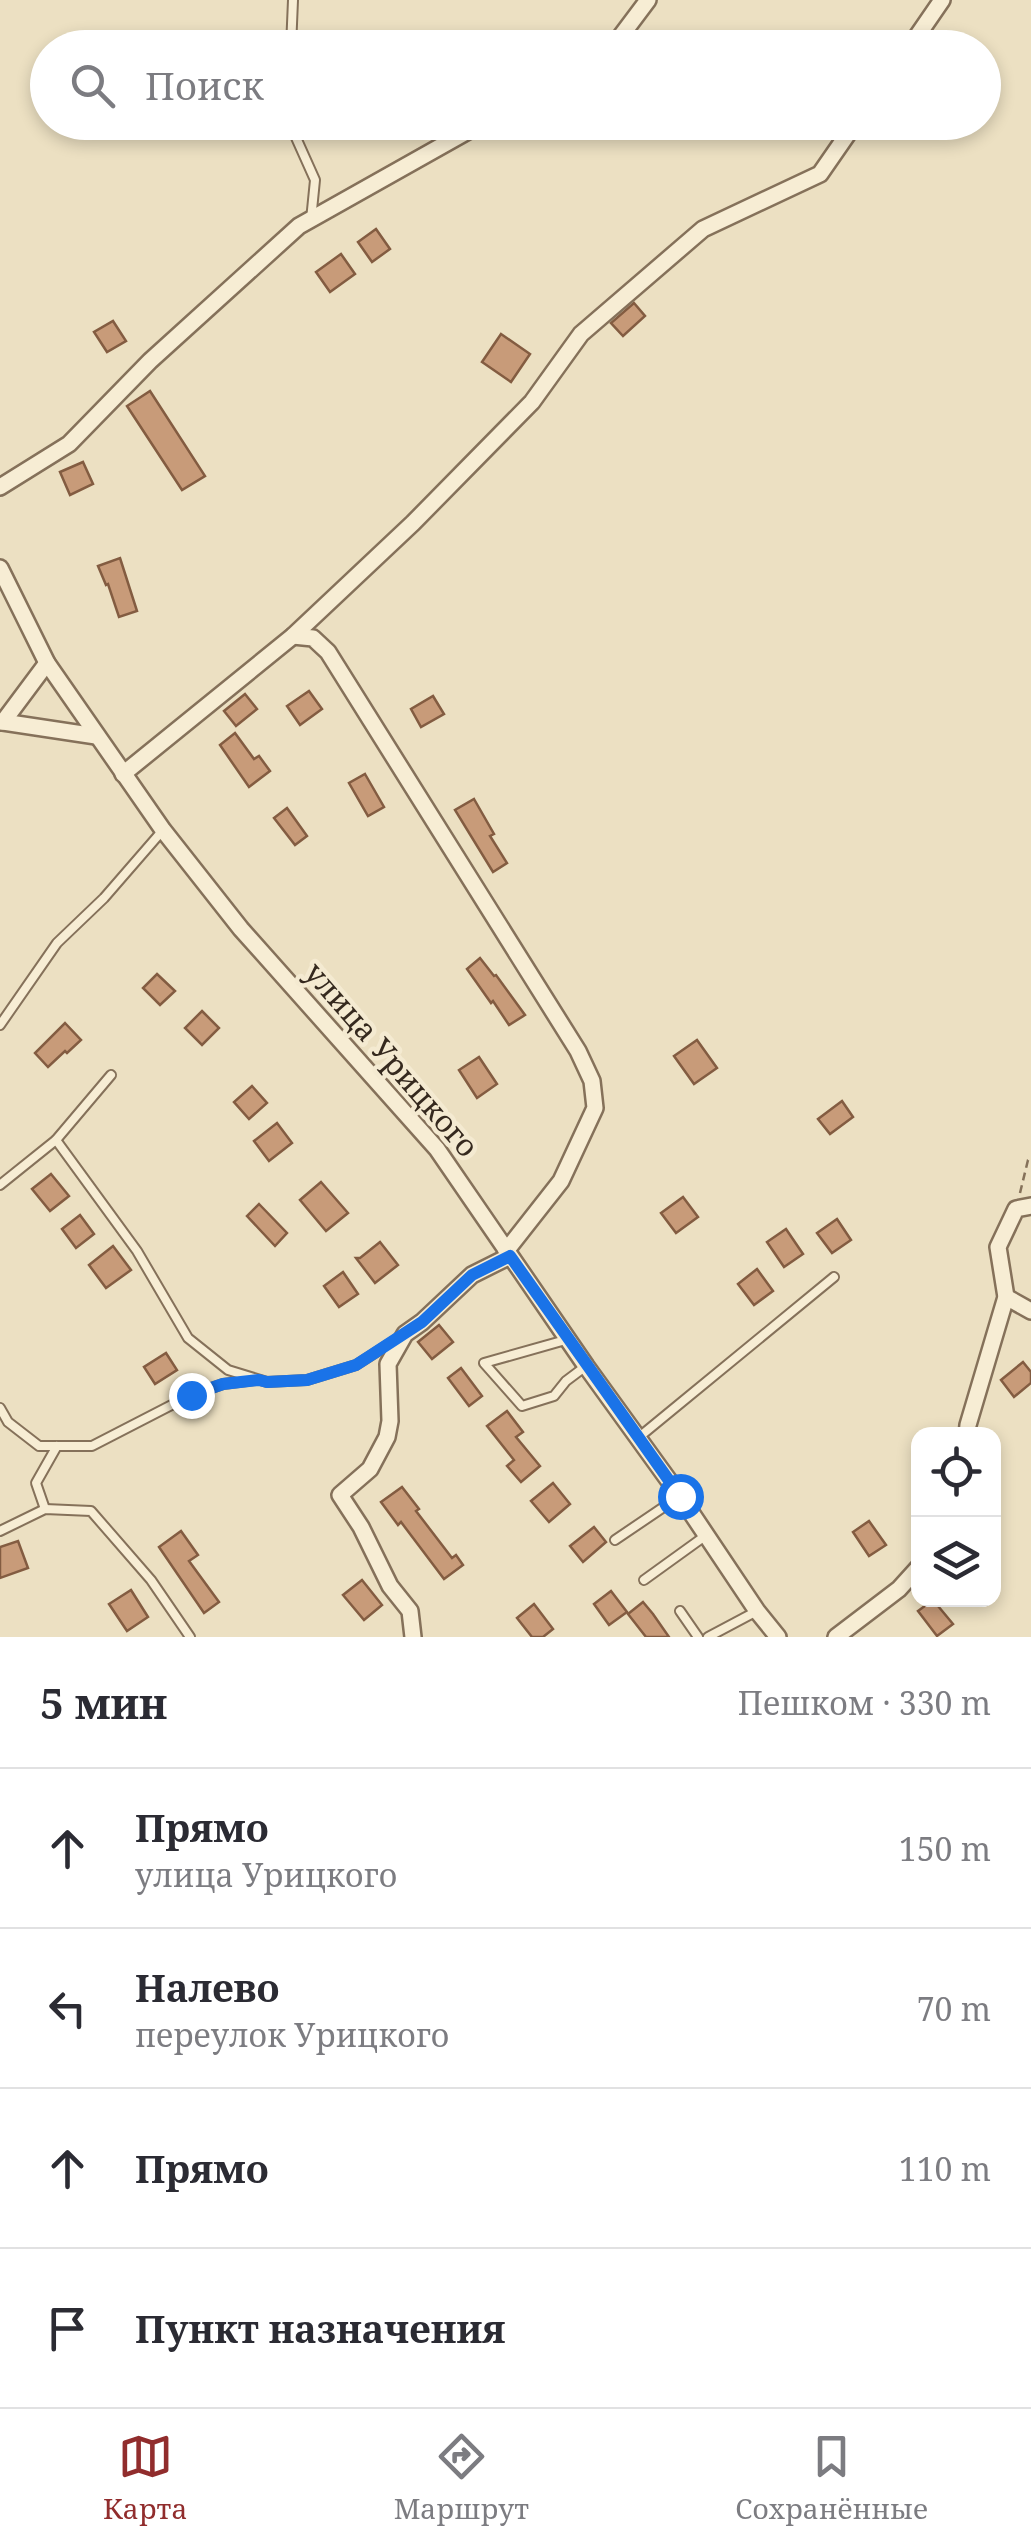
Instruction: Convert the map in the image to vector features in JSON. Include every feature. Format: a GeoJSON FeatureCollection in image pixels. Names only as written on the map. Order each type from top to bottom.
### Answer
{"type":"FeatureCollection","features":[{"type":"Feature","properties":{"kind":"street"},"geometry":{"type":"LineString","coordinates":[[626,30],[648,0]]}},
{"type":"Feature","properties":{"kind":"street"},"geometry":{"type":"LineString","coordinates":[[921,30],[942,0]]}},
{"type":"Feature","properties":{"kind":"street"},"geometry":{"type":"LineString","coordinates":[[0,487],[69,444],[150,361],[299,226],[452,140]]}},
{"type":"Feature","properties":{"kind":"street"},"geometry":{"type":"LineString","coordinates":[[123,774],[293,636],[413,524],[532,402],[581,334],[703,230],[820,174],[844,140]]}},
{"type":"Feature","properties":{"kind":"street","name":"улица Урицкого"},"geometry":{"type":"LineString","coordinates":[[0,568],[47,663],[123,774],[241,929],[438,1149],[778,1637]]}},
{"type":"Feature","properties":{"kind":"street"},"geometry":{"type":"LineString","coordinates":[[293,636],[313,638],[328,652],[578,1051],[592,1081],[596,1108],[560,1182],[508,1254],[472,1275],[405,1334],[388,1364],[387,1436],[370,1469],[340,1496],[390,1586],[410,1611],[413,1637]]}},
{"type":"Feature","properties":{"kind":"street"},"geometry":{"type":"LineString","coordinates":[[47,663],[1,724],[96,736]]}},
{"type":"Feature","properties":{"kind":"street"},"geometry":{"type":"LineString","coordinates":[[968,1427],[1006,1297],[998,1247],[1023,1207]]}},
{"type":"Feature","properties":{"kind":"street"},"geometry":{"type":"LineString","coordinates":[[1006,1297],[1031,1312]]}},
{"type":"Feature","properties":{"kind":"street"},"geometry":{"type":"LineString","coordinates":[[836,1637],[911,1575]]}},
{"type":"Feature","properties":{"kind":"lane"},"geometry":{"type":"LineString","coordinates":[[291,30],[292,0]]}},
{"type":"Feature","properties":{"kind":"lane"},"geometry":{"type":"LineString","coordinates":[[297,140],[315,180],[311,220]]}},
{"type":"Feature","properties":{"kind":"lane"},"geometry":{"type":"LineString","coordinates":[[0,1026],[57,943],[104,898],[164,830]]}},
{"type":"Feature","properties":{"kind":"lane"},"geometry":{"type":"LineString","coordinates":[[0,1185],[56,1140],[111,1075]]}},
{"type":"Feature","properties":{"kind":"lane"},"geometry":{"type":"LineString","coordinates":[[56,1140],[137,1250],[188,1338],[228,1370],[267,1382],[307,1380],[356,1365],[405,1334]]}},
{"type":"Feature","properties":{"kind":"lane"},"geometry":{"type":"LineString","coordinates":[[638,1438],[834,1277]]}},
{"type":"Feature","properties":{"kind":"lane"},"geometry":{"type":"LineString","coordinates":[[568,1339],[484,1363],[522,1406],[554,1396],[586,1366]]}},
{"type":"Feature","properties":{"kind":"lane"},"geometry":{"type":"LineString","coordinates":[[0,1408],[8,1422],[38,1446],[92,1446],[191,1395],[223,1384],[259,1380]]}},
{"type":"Feature","properties":{"kind":"lane"},"geometry":{"type":"LineString","coordinates":[[45,1509],[36,1483],[57,1446]]}},
{"type":"Feature","properties":{"kind":"lane"},"geometry":{"type":"LineString","coordinates":[[615,1540],[680,1496]]}},
{"type":"Feature","properties":{"kind":"lane"},"geometry":{"type":"LineString","coordinates":[[0,1531],[45,1509],[91,1512],[151,1580],[190,1637]]}},
{"type":"Feature","properties":{"kind":"lane"},"geometry":{"type":"LineString","coordinates":[[644,1580],[705,1536]]}},
{"type":"Feature","properties":{"kind":"lane"},"geometry":{"type":"LineString","coordinates":[[680,1611],[698,1637]]}},
{"type":"Feature","properties":{"kind":"lane"},"geometry":{"type":"LineString","coordinates":[[708,1637],[757,1611]]}},
{"type":"Feature","properties":{"kind":"path"},"geometry":{"type":"LineString","coordinates":[[1023,1207],[1031,1156]]}},
{"type":"Feature","properties":{"kind":"building"},"geometry":{"type":"Polygon","coordinates":[[[376,229],[390,249],[372,262],[358,242],[376,229]]]}},
{"type":"Feature","properties":{"kind":"building"},"geometry":{"type":"Polygon","coordinates":[[[341,254],[355,274],[330,292],[316,272],[341,254]]]}},
{"type":"Feature","properties":{"kind":"building"},"geometry":{"type":"Polygon","coordinates":[[[634,303],[645,316],[623,336],[611,323],[634,303]]]}},
{"type":"Feature","properties":{"kind":"building"},"geometry":{"type":"Polygon","coordinates":[[[113,321],[126,341],[107,352],[94,332],[113,321]]]}},
{"type":"Feature","properties":{"kind":"building"},"geometry":{"type":"Polygon","coordinates":[[[501,334],[530,354],[511,382],[482,362],[501,334]]]}},
{"type":"Feature","properties":{"kind":"building"},"geometry":{"type":"Polygon","coordinates":[[[150,391],[205,476],[182,490],[127,406],[150,391]]]}},
{"type":"Feature","properties":{"kind":"building"},"geometry":{"type":"Polygon","coordinates":[[[83,462],[93,484],[70,495],[60,472],[83,462]]]}},
{"type":"Feature","properties":{"kind":"building"},"geometry":{"type":"Polygon","coordinates":[[[120,558],[137,611],[119,617],[98,566],[120,558]]]}},
{"type":"Feature","properties":{"kind":"building"},"geometry":{"type":"Polygon","coordinates":[[[309,691],[322,709],[300,725],[287,706],[309,691]]]}},
{"type":"Feature","properties":{"kind":"building"},"geometry":{"type":"Polygon","coordinates":[[[245,694],[257,709],[236,726],[224,711],[245,694]]]}},
{"type":"Feature","properties":{"kind":"building"},"geometry":{"type":"Polygon","coordinates":[[[433,696],[444,714],[421,727],[411,709],[433,696]]]}},
{"type":"Feature","properties":{"kind":"building"},"geometry":{"type":"Polygon","coordinates":[[[235,733],[254,759],[259,756],[270,771],[249,787],[220,745],[235,733]]]}},
{"type":"Feature","properties":{"kind":"building"},"geometry":{"type":"Polygon","coordinates":[[[365,774],[384,807],[368,816],[349,783],[365,774]]]}},
{"type":"Feature","properties":{"kind":"building"},"geometry":{"type":"Polygon","coordinates":[[[474,799],[507,863],[493,872],[455,810],[474,799]]]}},
{"type":"Feature","properties":{"kind":"building"},"geometry":{"type":"Polygon","coordinates":[[[287,808],[307,836],[295,845],[274,818],[287,808]]]}},
{"type":"Feature","properties":{"kind":"building"},"geometry":{"type":"Polygon","coordinates":[[[480,958],[525,1015],[509,1025],[467,969],[480,958]]]}},
{"type":"Feature","properties":{"kind":"building"},"geometry":{"type":"Polygon","coordinates":[[[157,974],[175,991],[160,1005],[143,988],[157,974]]]}},
{"type":"Feature","properties":{"kind":"building"},"geometry":{"type":"Polygon","coordinates":[[[202,1011],[219,1028],[202,1045],[185,1028],[202,1011]]]}},
{"type":"Feature","properties":{"kind":"building"},"geometry":{"type":"Polygon","coordinates":[[[65,1023],[81,1040],[48,1067],[35,1053],[65,1023]]]}},
{"type":"Feature","properties":{"kind":"building"},"geometry":{"type":"Polygon","coordinates":[[[697,1040],[717,1068],[694,1084],[674,1056],[697,1040]]]}},
{"type":"Feature","properties":{"kind":"building"},"geometry":{"type":"Polygon","coordinates":[[[479,1057],[497,1084],[477,1098],[459,1070],[479,1057]]]}},
{"type":"Feature","properties":{"kind":"building"},"geometry":{"type":"Polygon","coordinates":[[[252,1086],[267,1103],[249,1119],[234,1102],[252,1086]]]}},
{"type":"Feature","properties":{"kind":"building"},"geometry":{"type":"Polygon","coordinates":[[[842,1101],[853,1117],[830,1134],[818,1119],[842,1101]]]}},
{"type":"Feature","properties":{"kind":"building"},"geometry":{"type":"Polygon","coordinates":[[[277,1123],[292,1143],[269,1161],[254,1141],[277,1123]]]}},
{"type":"Feature","properties":{"kind":"building"},"geometry":{"type":"Polygon","coordinates":[[[51,1174],[69,1196],[50,1211],[32,1189],[51,1174]]]}},
{"type":"Feature","properties":{"kind":"building"},"geometry":{"type":"Polygon","coordinates":[[[321,1182],[348,1213],[326,1231],[300,1200],[321,1182]]]}},
{"type":"Feature","properties":{"kind":"building"},"geometry":{"type":"Polygon","coordinates":[[[683,1197],[698,1217],[676,1233],[661,1213],[683,1197]]]}},
{"type":"Feature","properties":{"kind":"building"},"geometry":{"type":"Polygon","coordinates":[[[259,1204],[287,1233],[275,1246],[247,1216],[259,1204]]]}},
{"type":"Feature","properties":{"kind":"building"},"geometry":{"type":"Polygon","coordinates":[[[80,1215],[94,1234],[76,1248],[62,1229],[80,1215]]]}},
{"type":"Feature","properties":{"kind":"building"},"geometry":{"type":"Polygon","coordinates":[[[837,1219],[851,1240],[832,1253],[817,1233],[837,1219]]]}},
{"type":"Feature","properties":{"kind":"building"},"geometry":{"type":"Polygon","coordinates":[[[786,1229],[803,1254],[784,1267],[767,1242],[786,1229]]]}},
{"type":"Feature","properties":{"kind":"building"},"geometry":{"type":"Polygon","coordinates":[[[380,1242],[398,1265],[375,1283],[356,1258],[380,1242]]]}},
{"type":"Feature","properties":{"kind":"building"},"geometry":{"type":"Polygon","coordinates":[[[113,1246],[131,1270],[106,1288],[89,1265],[113,1246]]]}},
{"type":"Feature","properties":{"kind":"building"},"geometry":{"type":"Polygon","coordinates":[[[757,1269],[773,1291],[754,1305],[738,1284],[757,1269]]]}},
{"type":"Feature","properties":{"kind":"building"},"geometry":{"type":"Polygon","coordinates":[[[343,1272],[358,1294],[339,1307],[324,1286],[343,1272]]]}},
{"type":"Feature","properties":{"kind":"building"},"geometry":{"type":"Polygon","coordinates":[[[439,1325],[453,1342],[432,1359],[418,1342],[439,1325]]]}},
{"type":"Feature","properties":{"kind":"building"},"geometry":{"type":"Polygon","coordinates":[[[166,1353],[177,1370],[155,1384],[144,1367],[166,1353]]]}},
{"type":"Feature","properties":{"kind":"building"},"geometry":{"type":"Polygon","coordinates":[[[1023,1362],[1031,1372],[1031,1383],[1014,1397],[1001,1380],[1023,1362]]]}},
{"type":"Feature","properties":{"kind":"building"},"geometry":{"type":"Polygon","coordinates":[[[461,1368],[482,1396],[469,1406],[448,1378],[461,1368]]]}},
{"type":"Feature","properties":{"kind":"building"},"geometry":{"type":"Polygon","coordinates":[[[507,1411],[523,1432],[516,1437],[540,1466],[521,1482],[507,1466],[514,1460],[487,1426],[507,1411]]]}},
{"type":"Feature","properties":{"kind":"building"},"geometry":{"type":"Polygon","coordinates":[[[553,1483],[570,1504],[549,1522],[531,1501],[553,1483]]]}},
{"type":"Feature","properties":{"kind":"building"},"geometry":{"type":"Polygon","coordinates":[[[402,1487],[452,1558],[456,1555],[463,1565],[444,1579],[381,1502],[402,1487]]]}},
{"type":"Feature","properties":{"kind":"building"},"geometry":{"type":"Polygon","coordinates":[[[869,1521],[886,1545],[869,1556],[853,1532],[869,1521]]]}},
{"type":"Feature","properties":{"kind":"building"},"geometry":{"type":"Polygon","coordinates":[[[594,1527],[606,1542],[583,1562],[570,1546],[594,1527]]]}},
{"type":"Feature","properties":{"kind":"building"},"geometry":{"type":"Polygon","coordinates":[[[181,1531],[198,1555],[189,1561],[219,1602],[204,1613],[159,1547],[181,1531]]]}},
{"type":"Feature","properties":{"kind":"building"},"geometry":{"type":"Polygon","coordinates":[[[18,1541],[28,1568],[0,1578],[0,1547],[18,1541]]]}},
{"type":"Feature","properties":{"kind":"building"},"geometry":{"type":"Polygon","coordinates":[[[362,1580],[382,1605],[364,1620],[343,1595],[362,1580]]]}},
{"type":"Feature","properties":{"kind":"building"},"geometry":{"type":"Polygon","coordinates":[[[131,1590],[148,1617],[127,1631],[109,1604],[131,1590]]]}},
{"type":"Feature","properties":{"kind":"building"},"geometry":{"type":"Polygon","coordinates":[[[611,1591],[627,1612],[609,1625],[594,1604],[611,1591]]]}},
{"type":"Feature","properties":{"kind":"building"},"geometry":{"type":"Polygon","coordinates":[[[643,1602],[669,1637],[646,1637],[628,1614],[643,1602]]]}},
{"type":"Feature","properties":{"kind":"building"},"geometry":{"type":"Polygon","coordinates":[[[534,1604],[553,1629],[543,1637],[532,1637],[517,1618],[534,1604]]]}},
{"type":"Feature","properties":{"kind":"building"},"geometry":{"type":"Polygon","coordinates":[[[939,1607],[953,1624],[937,1636],[918,1611],[939,1607]]]}},
{"type":"Feature","properties":{"kind":"route"},"geometry":{"type":"LineString","coordinates":[[191,1395],[223,1384],[307,1380],[356,1365],[422,1322],[472,1275],[510,1256],[680,1496]]}}]}
